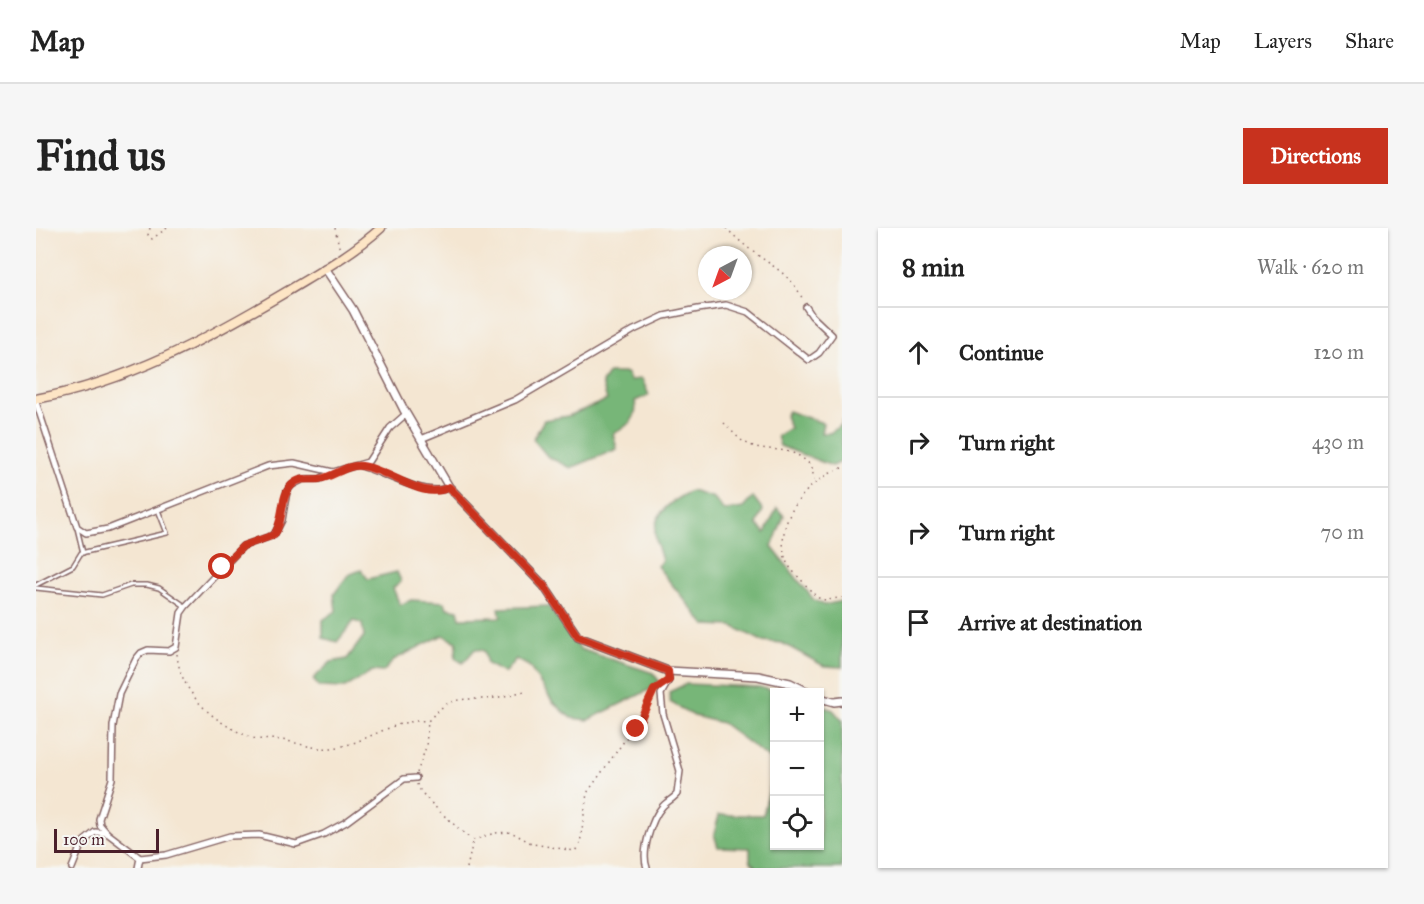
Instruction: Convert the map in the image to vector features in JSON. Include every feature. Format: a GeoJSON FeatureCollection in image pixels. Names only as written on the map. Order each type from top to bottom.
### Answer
{"type":"FeatureCollection","features":[{"type":"Feature","properties":{"kind":"main road"},"geometry":{"type":"LineString","coordinates":[[36,400],[98,386],[190,347],[342,259],[381,228]]}},
{"type":"Feature","properties":{"kind":"street"},"geometry":{"type":"LineString","coordinates":[[325,268],[353,310],[406,414],[449,487],[544,586],[578,637],[668,671],[758,676],[790,683],[799,688]]}},
{"type":"Feature","properties":{"kind":"street"},"geometry":{"type":"LineString","coordinates":[[421,439],[515,400],[634,330],[664,316],[686,311],[726,305],[748,312],[809,360],[819,353],[832,335],[806,307]]}},
{"type":"Feature","properties":{"kind":"street"},"geometry":{"type":"LineString","coordinates":[[36,400],[77,527],[83,532],[99,532],[268,466],[294,463],[333,472]]}},
{"type":"Feature","properties":{"kind":"street"},"geometry":{"type":"LineString","coordinates":[[406,414],[390,428],[368,462],[361,466],[333,472],[320,479],[304,479],[292,484],[287,491],[282,520],[274,535],[243,546],[186,606],[182,613],[177,647],[169,651],[148,650],[136,658],[119,694],[113,726],[112,779],[99,819],[100,825],[107,833],[140,858],[166,855],[230,836],[260,835],[296,844],[324,834],[404,779],[416,778]]}},
{"type":"Feature","properties":{"kind":"street"},"geometry":{"type":"LineString","coordinates":[[361,466],[430,490],[442,491],[449,487]]}},
{"type":"Feature","properties":{"kind":"street"},"geometry":{"type":"LineString","coordinates":[[647,868],[644,861],[653,824],[662,807],[677,794],[680,771],[676,749],[663,714],[661,694],[669,680],[668,671]]}},
{"type":"Feature","properties":{"kind":"street"},"geometry":{"type":"LineString","coordinates":[[824,700],[842,701]]}},
{"type":"Feature","properties":{"kind":"street"},"geometry":{"type":"LineString","coordinates":[[72,868],[82,843],[95,832],[107,833]]}},
{"type":"Feature","properties":{"kind":"street"},"geometry":{"type":"LineString","coordinates":[[138,868],[140,858]]}},
{"type":"Feature","properties":{"kind":"lane"},"geometry":{"type":"LineString","coordinates":[[36,586],[73,566],[78,555],[166,533],[158,509]]}},
{"type":"Feature","properties":{"kind":"lane"},"geometry":{"type":"LineString","coordinates":[[77,527],[83,553]]}},
{"type":"Feature","properties":{"kind":"lane"},"geometry":{"type":"LineString","coordinates":[[36,586],[102,595],[131,585],[147,585],[159,588],[186,606]]}},
{"type":"Feature","properties":{"kind":"path"},"geometry":{"type":"LineString","coordinates":[[150,228],[148,235],[152,239],[167,228]]}},
{"type":"Feature","properties":{"kind":"path"},"geometry":{"type":"LineString","coordinates":[[335,228],[342,259]]}},
{"type":"Feature","properties":{"kind":"path"},"geometry":{"type":"LineString","coordinates":[[726,228],[751,250],[786,274],[796,285],[806,307]]}},
{"type":"Feature","properties":{"kind":"path"},"geometry":{"type":"LineString","coordinates":[[723,423],[742,441],[755,446],[794,452],[812,467],[814,482]]}},
{"type":"Feature","properties":{"kind":"path"},"geometry":{"type":"LineString","coordinates":[[842,468],[814,482],[792,510],[785,535],[784,556],[788,565],[819,600],[827,601],[842,597]]}},
{"type":"Feature","properties":{"kind":"path"},"geometry":{"type":"LineString","coordinates":[[177,647],[178,665],[186,688],[203,708],[251,737],[332,748],[358,742],[394,725],[417,720],[428,721]]}},
{"type":"Feature","properties":{"kind":"path"},"geometry":{"type":"LineString","coordinates":[[473,840],[495,833],[511,832],[533,844],[575,851],[580,844],[587,793],[627,737],[636,729],[654,690],[669,680]]}},
{"type":"Feature","properties":{"kind":"path"},"geometry":{"type":"LineString","coordinates":[[473,840],[422,796],[417,787],[417,767],[426,747],[428,721],[442,706],[455,699],[483,699],[525,692]]}},
{"type":"Feature","properties":{"kind":"path"},"geometry":{"type":"LineString","coordinates":[[467,868],[473,840]]}},
{"type":"Feature","properties":{"kind":"green space"},"geometry":{"type":"Polygon","coordinates":[[[609,373],[627,373],[630,380],[642,379],[649,395],[635,401],[636,408],[631,422],[613,434],[617,449],[571,468],[548,457],[533,439],[544,420],[568,416],[607,400],[602,383],[609,373]]]}},
{"type":"Feature","properties":{"kind":"green space"},"geometry":{"type":"Polygon","coordinates":[[[788,411],[823,423],[821,433],[830,433],[842,424],[842,461],[832,466],[780,446],[777,436],[790,428],[785,416],[788,411]]]}},
{"type":"Feature","properties":{"kind":"green space"},"geometry":{"type":"Polygon","coordinates":[[[691,491],[714,498],[724,511],[743,508],[753,497],[763,510],[757,524],[765,533],[777,508],[784,516],[772,547],[814,600],[824,605],[842,601],[842,667],[824,666],[782,643],[762,641],[732,626],[705,625],[657,566],[662,561],[655,535],[658,518],[673,502],[691,491]]]}},
{"type":"Feature","properties":{"kind":"green space"},"geometry":{"type":"Polygon","coordinates":[[[361,570],[368,579],[397,572],[401,581],[393,588],[400,605],[411,600],[445,602],[447,608],[458,610],[460,618],[501,617],[499,608],[548,606],[580,649],[653,673],[659,681],[649,690],[588,720],[571,718],[552,701],[529,666],[516,659],[504,673],[487,664],[484,651],[475,649],[463,663],[455,658],[457,642],[443,635],[395,659],[383,672],[372,671],[345,688],[319,687],[313,679],[331,662],[347,659],[364,636],[362,624],[354,621],[337,642],[323,638],[323,620],[336,611],[334,594],[348,575],[361,570]]]}},
{"type":"Feature","properties":{"kind":"green space"},"geometry":{"type":"Polygon","coordinates":[[[686,684],[759,687],[770,690],[770,759],[722,723],[694,716],[670,702],[669,692],[686,684]]]}},
{"type":"Feature","properties":{"kind":"green space"},"geometry":{"type":"Polygon","coordinates":[[[824,707],[833,710],[842,720],[842,868],[757,868],[750,861],[750,848],[718,847],[714,834],[719,815],[763,815],[770,786],[770,850],[824,850],[824,707]]]}},
{"type":"Feature","properties":{"kind":"route"},"geometry":{"type":"LineString","coordinates":[[222,567],[243,546],[253,540],[274,535],[282,520],[287,491],[297,481],[320,479],[333,472],[361,466],[430,490],[442,491],[449,487],[514,552],[544,586],[578,637],[668,671],[669,680],[654,690],[636,729]]}}]}
